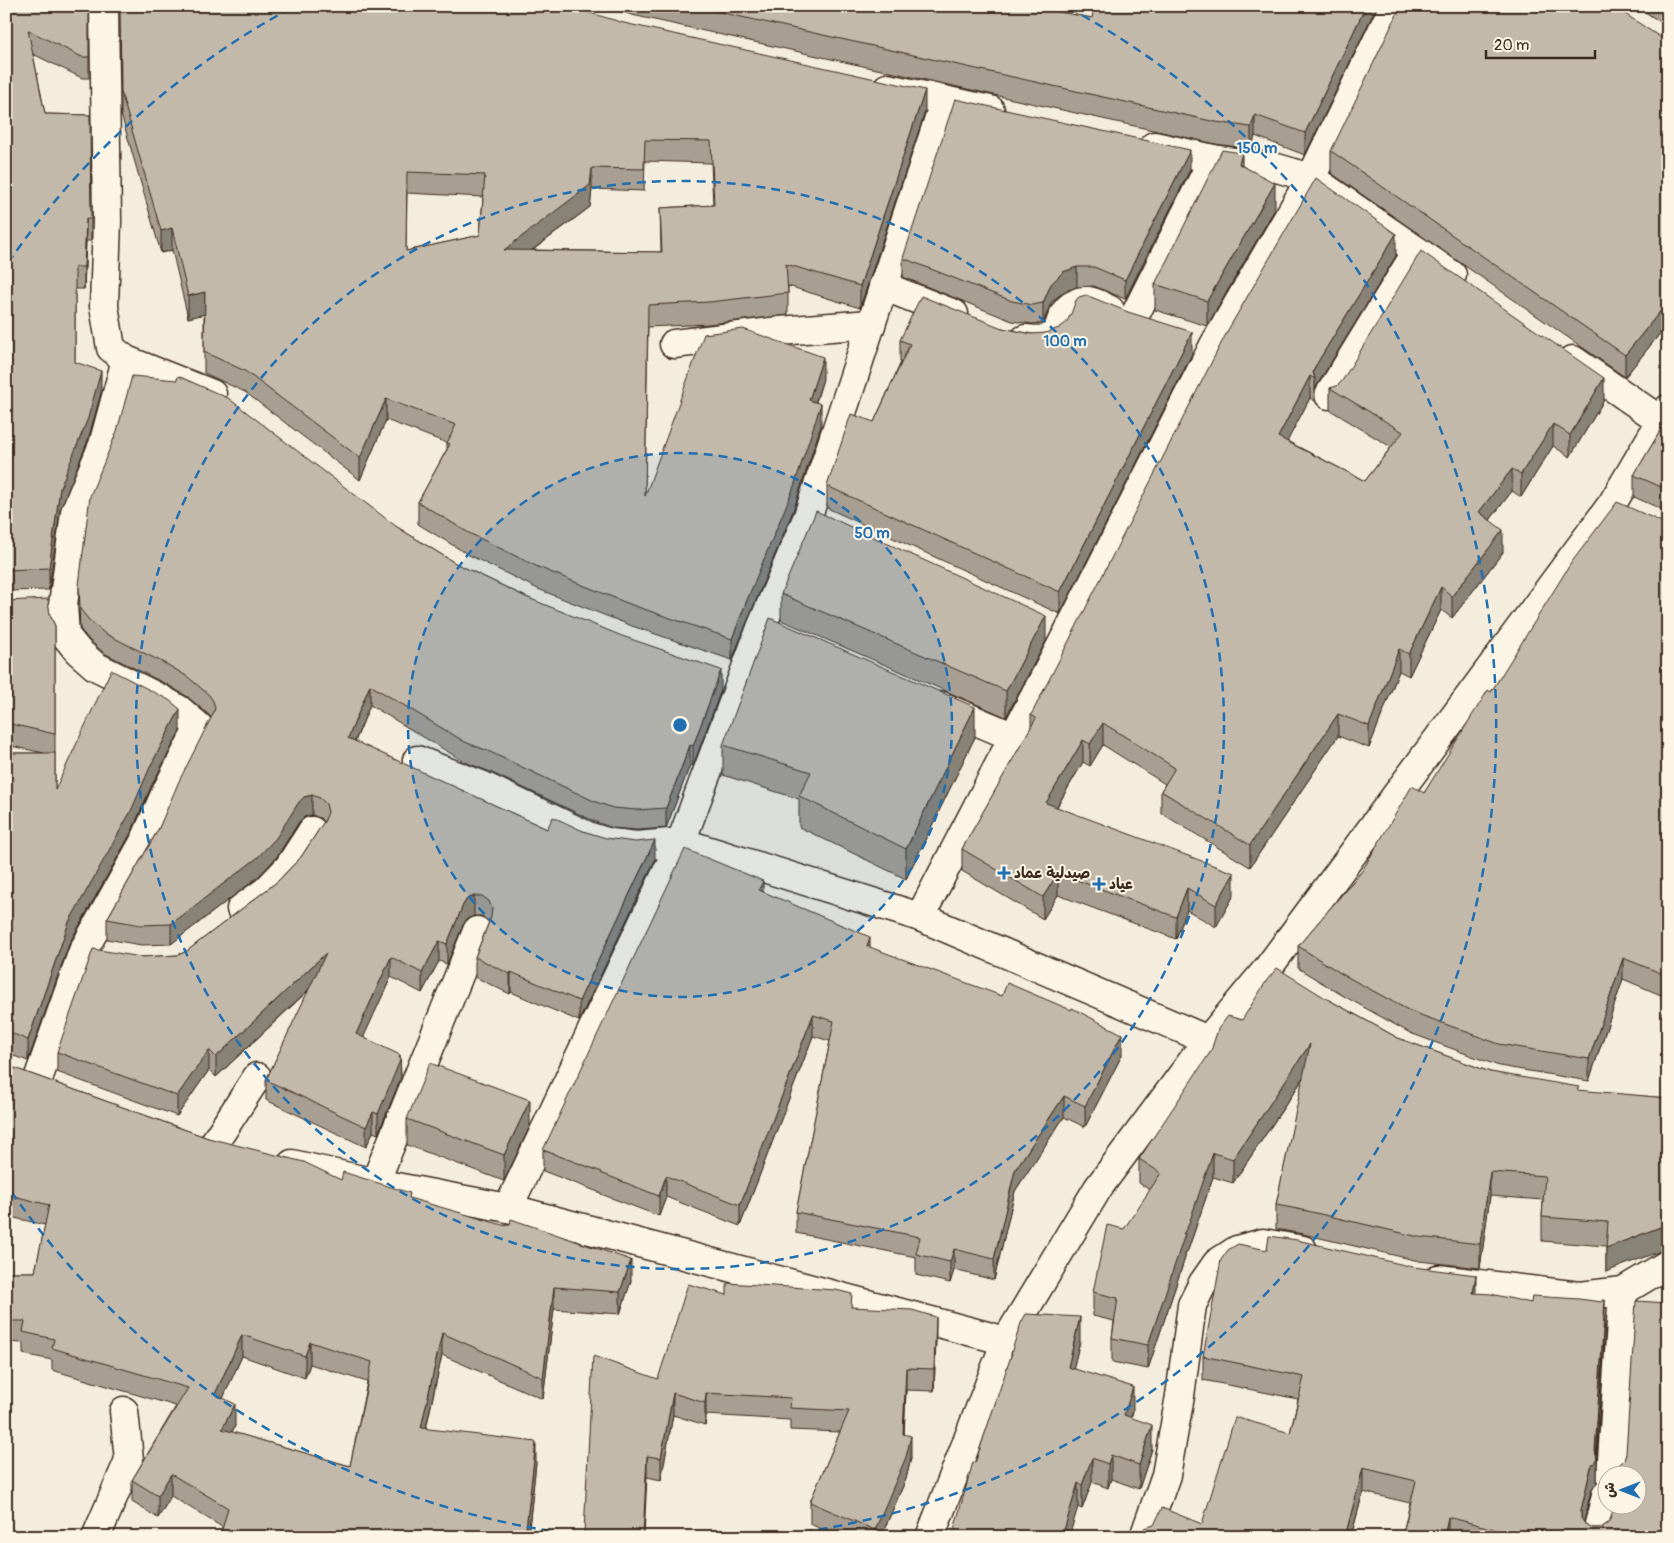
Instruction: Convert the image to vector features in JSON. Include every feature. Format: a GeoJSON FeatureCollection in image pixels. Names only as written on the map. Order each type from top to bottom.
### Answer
{"type":"FeatureCollection","features":[{"type":"Feature","properties":{"kind":"street"},"geometry":{"type":"LineString","coordinates":[[104,6],[107,221],[104,306],[111,348],[126,360],[194,386],[236,405]]}},
{"type":"Feature","properties":{"kind":"street"},"geometry":{"type":"LineString","coordinates":[[920,917],[1014,737],[1058,630],[1214,345],[1311,178],[1394,6]]}},
{"type":"Feature","properties":{"kind":"street"},"geometry":{"type":"LineString","coordinates":[[859,82],[1012,114]]}},
{"type":"Feature","properties":{"kind":"street"},"geometry":{"type":"LineString","coordinates":[[508,1208],[681,842],[761,628],[808,516],[945,100]]}},
{"type":"Feature","properties":{"kind":"street"},"geometry":{"type":"LineString","coordinates":[[1127,140],[1213,159],[1277,168],[1311,178],[1474,291]]}},
{"type":"Feature","properties":{"kind":"street"},"geometry":{"type":"LineString","coordinates":[[1133,319],[1213,159]]}},
{"type":"Feature","properties":{"kind":"street"},"geometry":{"type":"LineString","coordinates":[[1329,395],[1418,251]]}},
{"type":"Feature","properties":{"kind":"street"},"geometry":{"type":"LineString","coordinates":[[883,286],[1008,336],[1031,340],[1053,336],[1058,328],[1062,314],[1070,306],[1088,301],[1160,328]]}},
{"type":"Feature","properties":{"kind":"street"},"geometry":{"type":"LineString","coordinates":[[674,344],[779,331],[870,324]]}},
{"type":"Feature","properties":{"kind":"street"},"geometry":{"type":"LineString","coordinates":[[1187,336],[1214,345]]}},
{"type":"Feature","properties":{"kind":"street"},"geometry":{"type":"LineString","coordinates":[[930,1537],[1006,1341],[1098,1188],[1208,1040],[1277,973],[1624,509],[1664,414],[1555,347]]}},
{"type":"Feature","properties":{"kind":"street"},"geometry":{"type":"LineString","coordinates":[[36,1081],[83,952],[145,840],[165,794],[199,727],[178,709],[161,699],[95,666],[78,651],[65,635],[63,605],[75,512],[103,445],[126,360]]}},
{"type":"Feature","properties":{"kind":"street"},"geometry":{"type":"LineString","coordinates":[[808,516],[835,528]]}},
{"type":"Feature","properties":{"kind":"street"},"geometry":{"type":"LineString","coordinates":[[34,606],[63,605]]}},
{"type":"Feature","properties":{"kind":"street"},"geometry":{"type":"LineString","coordinates":[[761,628],[788,640]]}},
{"type":"Feature","properties":{"kind":"street"},"geometry":{"type":"LineString","coordinates":[[714,671],[741,680]]}},
{"type":"Feature","properties":{"kind":"street"},"geometry":{"type":"LineString","coordinates":[[914,694],[1014,737]]}},
{"type":"Feature","properties":{"kind":"street"},"geometry":{"type":"LineString","coordinates":[[417,760],[481,785],[590,837],[610,843],[637,846],[681,842],[920,917],[1208,1040]]}},
{"type":"Feature","properties":{"kind":"street"},"geometry":{"type":"LineString","coordinates":[[224,922],[267,890],[288,868],[312,830]]}},
{"type":"Feature","properties":{"kind":"street"},"geometry":{"type":"LineString","coordinates":[[375,1183],[477,931]]}},
{"type":"Feature","properties":{"kind":"street"},"geometry":{"type":"LineString","coordinates":[[83,952],[110,956]]}},
{"type":"Feature","properties":{"kind":"street"},"geometry":{"type":"LineString","coordinates":[[213,1145],[256,1077]]}},
{"type":"Feature","properties":{"kind":"street"},"geometry":{"type":"LineString","coordinates":[[186,1136],[241,1152]]}},
{"type":"Feature","properties":{"kind":"street"},"geometry":{"type":"LineString","coordinates":[[270,1159],[375,1183],[508,1208],[1006,1341]]}},
{"type":"Feature","properties":{"kind":"street"},"geometry":{"type":"LineString","coordinates":[[1144,1537],[1166,1475],[1180,1396],[1192,1305],[1203,1283],[1217,1263],[1237,1250],[1263,1243],[1329,1256]]}},
{"type":"Feature","properties":{"kind":"street"},"geometry":{"type":"LineString","coordinates":[[1416,1276],[1580,1296],[1623,1292],[1668,1264]]}},
{"type":"Feature","properties":{"kind":"street"},"geometry":{"type":"LineString","coordinates":[[1612,1466],[1623,1292]]}},
{"type":"Feature","properties":{"kind":"street"},"geometry":{"type":"LineString","coordinates":[[96,1537],[128,1460],[124,1411]]}},
{"type":"Feature","properties":{"kind":"street"},"geometry":{"type":"LineString","coordinates":[[1596,1537],[1601,1516]]}},
{"type":"Feature","properties":{"kind":"building"},"geometry":{"type":"Polygon","coordinates":[[[6,6],[89,6],[89,57],[82,57],[28,30],[45,114],[90,115],[91,219],[86,219],[84,267],[75,267],[75,362],[101,371],[88,418],[60,488],[49,568],[6,570],[6,6]]]}},
{"type":"Feature","properties":{"kind":"building"},"geometry":{"type":"Polygon","coordinates":[[[120,6],[567,6],[624,23],[925,90],[860,286],[786,264],[788,293],[709,302],[648,305],[645,496],[704,334],[743,329],[823,357],[809,400],[821,404],[793,489],[732,639],[632,605],[538,567],[469,533],[418,502],[450,444],[447,443],[456,425],[386,399],[360,458],[245,371],[204,352],[205,292],[188,296],[172,228],[161,231],[121,92],[120,6]],[[645,140],[644,169],[592,168],[590,185],[504,250],[662,252],[660,208],[714,205],[711,141],[645,140]],[[407,172],[406,251],[480,235],[485,175],[407,172]]]}},
{"type":"Feature","properties":{"kind":"building"},"geometry":{"type":"Polygon","coordinates":[[[692,6],[1027,6],[1092,18],[1094,6],[1366,6],[1305,133],[1255,115],[1251,127],[1216,122],[692,6]]]}},
{"type":"Feature","properties":{"kind":"building"},"geometry":{"type":"Polygon","coordinates":[[[1401,6],[1613,6],[1660,37],[1668,40],[1668,305],[1664,311],[1662,309],[1625,355],[1331,151],[1401,6]]]}},
{"type":"Feature","properties":{"kind":"building"},"geometry":{"type":"Polygon","coordinates":[[[955,99],[1190,150],[1125,280],[1094,267],[1077,267],[1063,272],[1051,284],[1043,303],[1032,305],[1012,301],[903,258],[955,99]]]}},
{"type":"Feature","properties":{"kind":"building"},"geometry":{"type":"Polygon","coordinates":[[[1222,150],[1242,153],[1239,164],[1275,183],[1207,301],[1155,284],[1222,150]]]}},
{"type":"Feature","properties":{"kind":"building"},"geometry":{"type":"Polygon","coordinates":[[[1316,178],[1396,234],[1316,365],[1313,372],[1315,379],[1310,376],[1278,437],[1365,481],[1403,432],[1330,388],[1337,386],[1342,381],[1421,251],[1604,378],[1570,435],[1553,424],[1521,474],[1512,469],[1479,512],[1503,530],[1452,596],[1441,587],[1409,654],[1399,649],[1369,726],[1338,714],[1250,845],[1161,791],[1175,768],[1103,723],[1090,744],[1083,740],[1046,803],[1234,873],[1216,905],[1187,888],[1176,917],[1058,873],[1043,897],[962,849],[1036,718],[1031,715],[1228,330],[1316,178]]]}},
{"type":"Feature","properties":{"kind":"building"},"geometry":{"type":"Polygon","coordinates":[[[1086,295],[1128,312],[1192,332],[1060,592],[827,486],[851,414],[874,422],[910,344],[900,340],[921,296],[1002,328],[1032,334],[1045,333],[1059,328],[1066,323],[1076,300],[1086,295]]]}},
{"type":"Feature","properties":{"kind":"building"},"geometry":{"type":"Polygon","coordinates":[[[132,376],[177,380],[178,376],[228,398],[397,527],[455,563],[526,597],[622,636],[721,670],[693,746],[690,745],[666,808],[637,810],[613,808],[596,802],[465,742],[370,685],[348,738],[547,829],[553,817],[583,831],[606,838],[635,842],[655,840],[579,1001],[511,972],[510,974],[475,957],[491,917],[492,909],[489,901],[482,896],[474,896],[467,899],[447,944],[439,941],[422,973],[391,957],[356,1034],[400,1055],[399,1058],[401,1058],[378,1114],[373,1112],[366,1127],[266,1080],[326,953],[216,1057],[209,1050],[177,1096],[57,1052],[93,949],[141,957],[178,955],[187,951],[278,881],[301,857],[325,820],[328,812],[326,804],[320,798],[312,795],[304,797],[276,838],[257,858],[171,924],[141,925],[107,919],[159,828],[179,781],[215,708],[209,695],[188,677],[104,633],[80,609],[79,585],[90,496],[117,431],[132,376]]]}},
{"type":"Feature","properties":{"kind":"building"},"geometry":{"type":"Polygon","coordinates":[[[1668,418],[1668,490],[1634,475],[1668,418]]]}},
{"type":"Feature","properties":{"kind":"building"},"geometry":{"type":"Polygon","coordinates":[[[1617,502],[1662,522],[1668,522],[1668,976],[1623,958],[1589,1059],[1499,1044],[1410,1011],[1342,974],[1298,946],[1362,871],[1412,786],[1424,793],[1488,690],[1491,692],[1571,563],[1617,502]]]}},
{"type":"Feature","properties":{"kind":"building"},"geometry":{"type":"Polygon","coordinates":[[[816,511],[1046,616],[1006,691],[781,594],[816,511]]]}},
{"type":"Feature","properties":{"kind":"building"},"geometry":{"type":"Polygon","coordinates":[[[48,599],[50,615],[55,626],[55,734],[6,723],[6,601],[48,599]]]}},
{"type":"Feature","properties":{"kind":"building"},"geometry":{"type":"Polygon","coordinates":[[[770,618],[975,707],[906,849],[799,796],[811,772],[723,745],[770,618]]]}},
{"type":"Feature","properties":{"kind":"building"},"geometry":{"type":"Polygon","coordinates":[[[111,670],[169,700],[180,709],[151,765],[131,811],[69,922],[28,1040],[11,1033],[6,1033],[6,753],[55,753],[55,790],[111,670]]]}},
{"type":"Feature","properties":{"kind":"building"},"geometry":{"type":"Polygon","coordinates":[[[685,849],[763,881],[759,890],[870,937],[867,946],[1002,996],[1007,983],[1071,1010],[1072,1008],[1122,1034],[1085,1106],[1064,1096],[1015,1170],[994,1259],[954,1249],[950,1262],[916,1254],[920,1237],[796,1212],[834,1021],[813,1015],[740,1205],[666,1176],[659,1196],[543,1150],[685,849]]]}},
{"type":"Feature","properties":{"kind":"building"},"geometry":{"type":"Polygon","coordinates":[[[1277,968],[1327,999],[1398,1038],[1490,1072],[1579,1087],[1577,1090],[1668,1098],[1668,1224],[1606,1248],[1608,1222],[1542,1217],[1545,1176],[1490,1172],[1480,1244],[1419,1237],[1276,1205],[1310,1044],[1233,1159],[1213,1153],[1188,1226],[1183,1234],[1185,1234],[1148,1345],[1112,1338],[1118,1298],[1093,1292],[1107,1225],[1124,1229],[1161,1173],[1139,1159],[1211,1051],[1218,1029],[1228,1016],[1242,1020],[1267,980],[1277,968]]]}},
{"type":"Feature","properties":{"kind":"building"},"geometry":{"type":"Polygon","coordinates":[[[430,1063],[530,1100],[504,1155],[407,1119],[430,1063]]]}},
{"type":"Feature","properties":{"kind":"building"},"geometry":{"type":"Polygon","coordinates":[[[6,1065],[208,1138],[304,1162],[341,1180],[343,1172],[410,1193],[409,1198],[506,1226],[510,1224],[511,1219],[631,1260],[620,1292],[554,1287],[543,1378],[442,1333],[421,1428],[536,1442],[525,1537],[220,1537],[228,1508],[171,1474],[158,1496],[132,1480],[188,1388],[52,1348],[54,1339],[23,1332],[25,1321],[6,1321],[6,1272],[35,1272],[49,1205],[6,1194],[6,1065]],[[242,1335],[215,1394],[235,1404],[222,1429],[350,1466],[372,1362],[310,1342],[305,1356],[242,1335]]]}},
{"type":"Feature","properties":{"kind":"building"},"geometry":{"type":"Polygon","coordinates":[[[1269,1236],[1297,1240],[1413,1267],[1476,1275],[1473,1293],[1491,1294],[1531,1303],[1532,1296],[1602,1302],[1602,1300],[1605,1300],[1595,1451],[1597,1459],[1591,1467],[1581,1510],[1581,1518],[1585,1524],[1593,1528],[1601,1528],[1608,1523],[1611,1516],[1646,1516],[1646,1466],[1620,1466],[1620,1464],[1624,1460],[1626,1453],[1636,1301],[1668,1303],[1668,1537],[1500,1537],[1502,1531],[1448,1517],[1444,1537],[1402,1537],[1416,1481],[1363,1468],[1345,1537],[1141,1537],[1144,1528],[1154,1525],[1162,1508],[1202,1524],[1235,1417],[1290,1433],[1304,1377],[1203,1356],[1221,1260],[1228,1250],[1238,1244],[1267,1250],[1269,1236]]]}},
{"type":"Feature","properties":{"kind":"building"},"geometry":{"type":"Polygon","coordinates":[[[727,1283],[836,1290],[852,1294],[851,1307],[912,1310],[936,1317],[934,1369],[906,1368],[903,1434],[911,1436],[906,1457],[875,1530],[810,1502],[849,1411],[790,1408],[791,1398],[706,1393],[705,1403],[673,1393],[661,1458],[647,1456],[643,1537],[583,1537],[593,1356],[658,1379],[688,1284],[727,1295],[727,1283]]]}},
{"type":"Feature","properties":{"kind":"building"},"geometry":{"type":"Polygon","coordinates":[[[1026,1314],[1080,1317],[1068,1367],[1133,1387],[1124,1415],[1152,1425],[1139,1465],[1111,1455],[1108,1464],[1092,1458],[1082,1485],[1078,1483],[1062,1537],[952,1537],[973,1462],[975,1463],[1021,1323],[1026,1314]]]}},
{"type":"Feature","properties":{"kind":"place","name":"صيدلية عماد"},"geometry":{"type":"Point","coordinates":[1004,873]}},
{"type":"Feature","properties":{"kind":"place","name":"عياد"},"geometry":{"type":"Point","coordinates":[1099,884]}}]}
